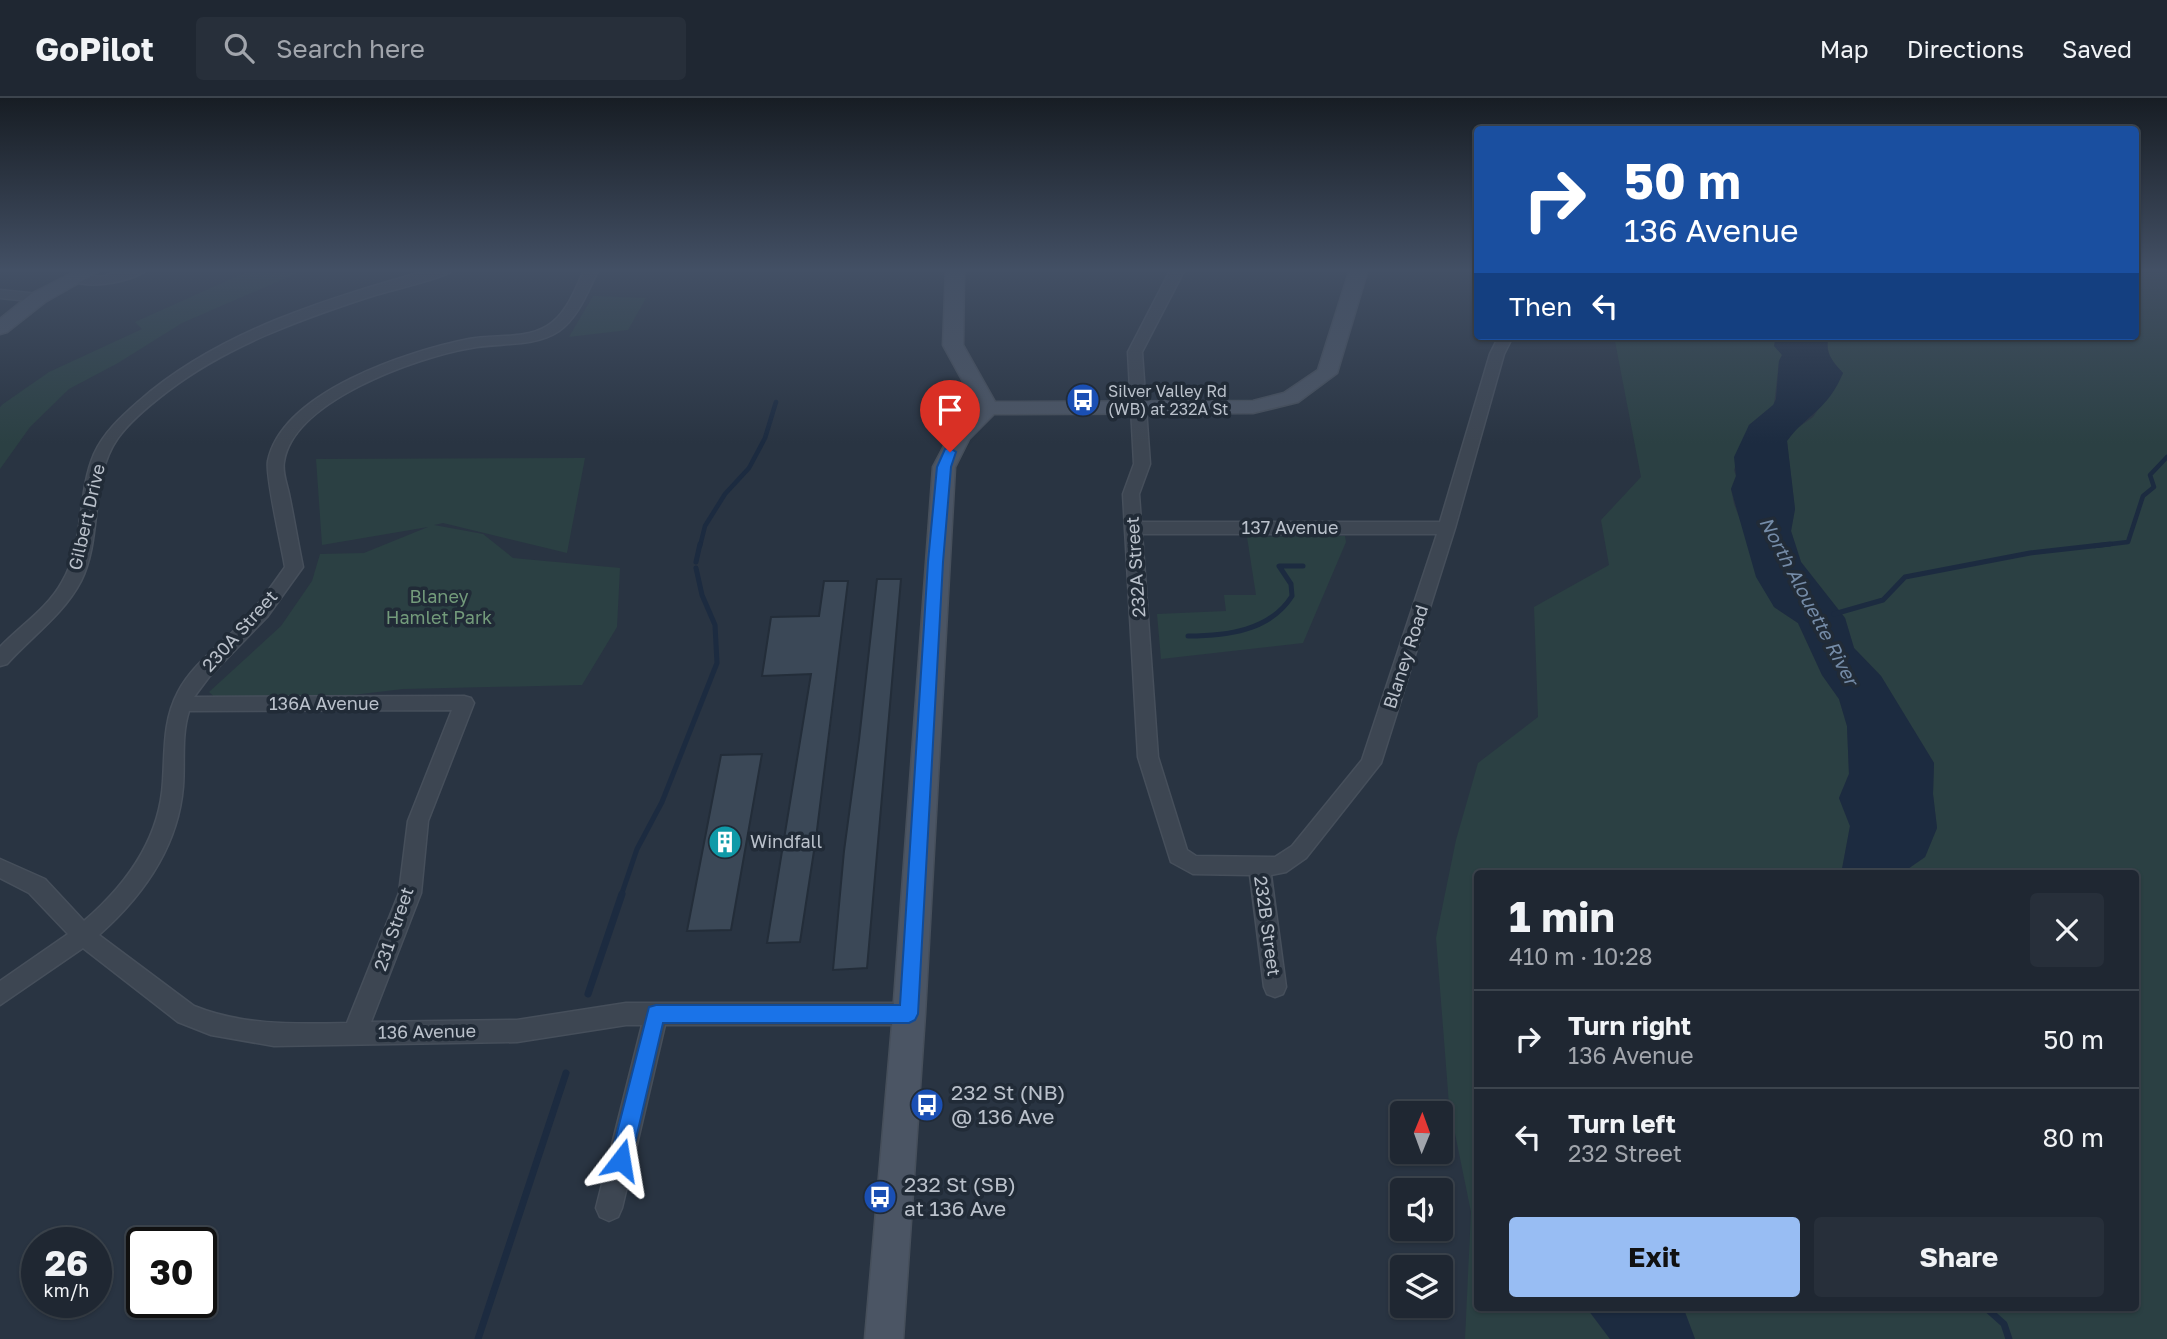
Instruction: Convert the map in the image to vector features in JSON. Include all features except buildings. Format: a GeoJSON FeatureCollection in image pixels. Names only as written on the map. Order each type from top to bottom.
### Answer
{"type":"FeatureCollection","features":[{"type":"Feature","properties":{"kind":"street","name":"Gilbert Drive"},"geometry":{"type":"LineString","coordinates":[[0,659],[71,582],[81,560],[95,468],[111,436],[141,406],[187,372],[229,348],[277,327]]}},
{"type":"Feature","properties":{"kind":"street","name":"230A Street"},"geometry":{"type":"LineString","coordinates":[[0,994],[84,936],[143,875],[160,844],[169,817],[174,779],[173,736],[186,694],[212,660],[256,619],[294,567],[275,461],[287,434],[305,413],[336,393],[385,370],[434,352],[470,343],[534,336],[554,327]]}},
{"type":"Feature","properties":{"kind":"street"},"geometry":{"type":"LineString","coordinates":[[953,327],[953,345],[988,408]]}},
{"type":"Feature","properties":{"kind":"street","name":"232A Street"},"geometry":{"type":"LineString","coordinates":[[1148,327],[1135,352],[1142,464],[1131,494],[1148,757],[1178,856],[1193,865]]}},
{"type":"Feature","properties":{"kind":"street"},"geometry":{"type":"LineString","coordinates":[[884,1339],[909,1014],[944,467],[960,436],[988,408],[1253,407],[1291,398],[1327,373],[1341,327]]}},
{"type":"Feature","properties":{"kind":"street","name":"Blaney Road"},"geometry":{"type":"LineString","coordinates":[[1193,865],[1279,866],[1299,852],[1371,763],[1447,528],[1497,354],[1504,340]]}},
{"type":"Feature","properties":{"kind":"street","name":"137 Avenue"},"geometry":{"type":"LineString","coordinates":[[1133,528],[1447,528]]}},
{"type":"Feature","properties":{"kind":"street","name":"136A Avenue"},"geometry":{"type":"LineString","coordinates":[[183,704],[464,703]]}},
{"type":"Feature","properties":{"kind":"street","name":"231 Street"},"geometry":{"type":"LineString","coordinates":[[355,1033],[410,893],[418,821],[464,703]]}},
{"type":"Feature","properties":{"kind":"street","name":"232B Street"},"geometry":{"type":"LineString","coordinates":[[1259,866],[1275,987]]}},
{"type":"Feature","properties":{"kind":"street","name":"136 Avenue"},"geometry":{"type":"LineString","coordinates":[[0,868],[37,886],[84,936],[186,1014],[211,1024],[274,1035],[517,1031],[600,1017],[656,1014],[909,1014]]}},
{"type":"Feature","properties":{"kind":"street"},"geometry":{"type":"LineString","coordinates":[[609,1208],[656,1014]]}},
{"type":"Feature","properties":{"kind":"green space"},"geometry":{"type":"Polygon","coordinates":[[[140,327],[176,327],[118,363],[69,389],[30,427],[0,469],[0,407],[3,404],[49,372],[142,329],[140,327]]]}},
{"type":"Feature","properties":{"kind":"green space"},"geometry":{"type":"Polygon","coordinates":[[[575,327],[630,327],[628,330],[569,337],[575,327]]]}},
{"type":"Feature","properties":{"kind":"green space"},"geometry":{"type":"Polygon","coordinates":[[[2139,327],[2167,327],[2167,1339],[1695,1339],[1684,1311],[2139,1311],[2139,870],[1906,870],[1925,857],[1937,828],[1933,794],[1934,763],[1881,676],[1854,648],[1845,618],[1801,562],[1791,531],[1795,509],[1787,441],[1796,429],[1813,417],[1843,373],[1830,356],[1829,340],[2139,340],[2139,327]]]}},
{"type":"Feature","properties":{"kind":"green space"},"geometry":{"type":"Polygon","coordinates":[[[1615,340],[1775,340],[1782,355],[1774,405],[1749,425],[1734,470],[1736,476],[1731,489],[1734,504],[1774,607],[1798,623],[1822,675],[1839,699],[1847,726],[1849,774],[1839,798],[1850,826],[1842,869],[1834,870],[1474,870],[1474,1311],[1589,1311],[1610,1339],[1465,1339],[1471,1212],[1453,1124],[1453,1101],[1449,1101],[1436,938],[1456,840],[1478,763],[1538,717],[1534,607],[1609,565],[1601,520],[1641,477],[1615,340]]]}},
{"type":"Feature","properties":{"kind":"green space","name":"Blaney Hamlet Park"},"geometry":{"type":"Polygon","coordinates":[[[585,458],[567,553],[443,523],[434,525],[483,534],[513,558],[620,568],[617,627],[582,685],[403,689],[344,696],[279,696],[224,706],[209,692],[281,626],[312,581],[320,554],[364,553],[428,527],[322,545],[316,459],[585,458]]]}},
{"type":"Feature","properties":{"kind":"green space"},"geometry":{"type":"Polygon","coordinates":[[[1345,536],[1346,542],[1303,643],[1161,659],[1157,614],[1226,611],[1224,595],[1256,595],[1247,537],[1345,536]]]}},
{"type":"Feature","properties":{"kind":"water","name":"North Alouette River"},"geometry":{"type":"Polygon","coordinates":[[[1775,340],[1829,340],[1830,356],[1843,373],[1824,404],[1787,441],[1795,509],[1791,531],[1801,562],[1845,618],[1854,648],[1881,676],[1934,763],[1933,794],[1937,828],[1925,857],[1906,870],[1834,870],[1842,869],[1850,826],[1839,798],[1849,774],[1847,726],[1839,699],[1822,675],[1798,623],[1774,607],[1756,577],[1731,489],[1736,476],[1734,457],[1749,425],[1773,405],[1776,399],[1779,361],[1782,355],[1774,346],[1775,340]]]}},
{"type":"Feature","properties":{"kind":"water"},"geometry":{"type":"Polygon","coordinates":[[[1589,1311],[1684,1311],[1695,1339],[1610,1339],[1589,1311]]]}},
{"type":"Feature","properties":{"kind":"waterway"},"geometry":{"type":"LineString","coordinates":[[700,546],[705,526],[725,494],[749,468],[765,438],[776,402]]}},
{"type":"Feature","properties":{"kind":"waterway"},"geometry":{"type":"LineString","coordinates":[[2094,546],[2128,542],[2143,496],[2154,487],[2150,475],[2167,457]]}},
{"type":"Feature","properties":{"kind":"waterway"},"geometry":{"type":"LineString","coordinates":[[696,562],[700,544]]}},
{"type":"Feature","properties":{"kind":"waterway","name":"North Alouette River"},"geometry":{"type":"LineString","coordinates":[[1834,614],[1883,600],[1905,577],[2030,553],[2110,544]]}},
{"type":"Feature","properties":{"kind":"waterway"},"geometry":{"type":"LineString","coordinates":[[1188,636],[1232,633],[1272,617],[1292,596],[1291,584],[1279,566],[1303,566]]}},
{"type":"Feature","properties":{"kind":"waterway"},"geometry":{"type":"LineString","coordinates":[[621,896],[637,849],[662,802],[717,663],[715,625],[702,595],[696,568]]}},
{"type":"Feature","properties":{"kind":"waterway"},"geometry":{"type":"LineString","coordinates":[[588,994],[622,894]]}},
{"type":"Feature","properties":{"kind":"waterway"},"geometry":{"type":"LineString","coordinates":[[478,1339],[566,1073]]}},
{"type":"Feature","properties":{"kind":"waterway"},"geometry":{"type":"LineString","coordinates":[[1989,1311],[2004,1324],[2009,1339]]}},
{"type":"Feature","properties":{"kind":"place","name":"Silver Valley Rd (WB) at 232A St"},"geometry":{"type":"Point","coordinates":[1083,400]}},
{"type":"Feature","properties":{"kind":"place","name":"Windfall"},"geometry":{"type":"Point","coordinates":[725,842]}},
{"type":"Feature","properties":{"kind":"place","name":"232 St (NB) @ 136 Ave"},"geometry":{"type":"Point","coordinates":[927,1105]}},
{"type":"Feature","properties":{"kind":"place","name":"232 St (SB) at 136 Ave"},"geometry":{"type":"Point","coordinates":[880,1197]}},
{"type":"Feature","properties":{"kind":"route"},"geometry":{"type":"LineString","coordinates":[[621,1160],[656,1014],[909,1014],[936,562],[944,467],[950,452]]}}]}
